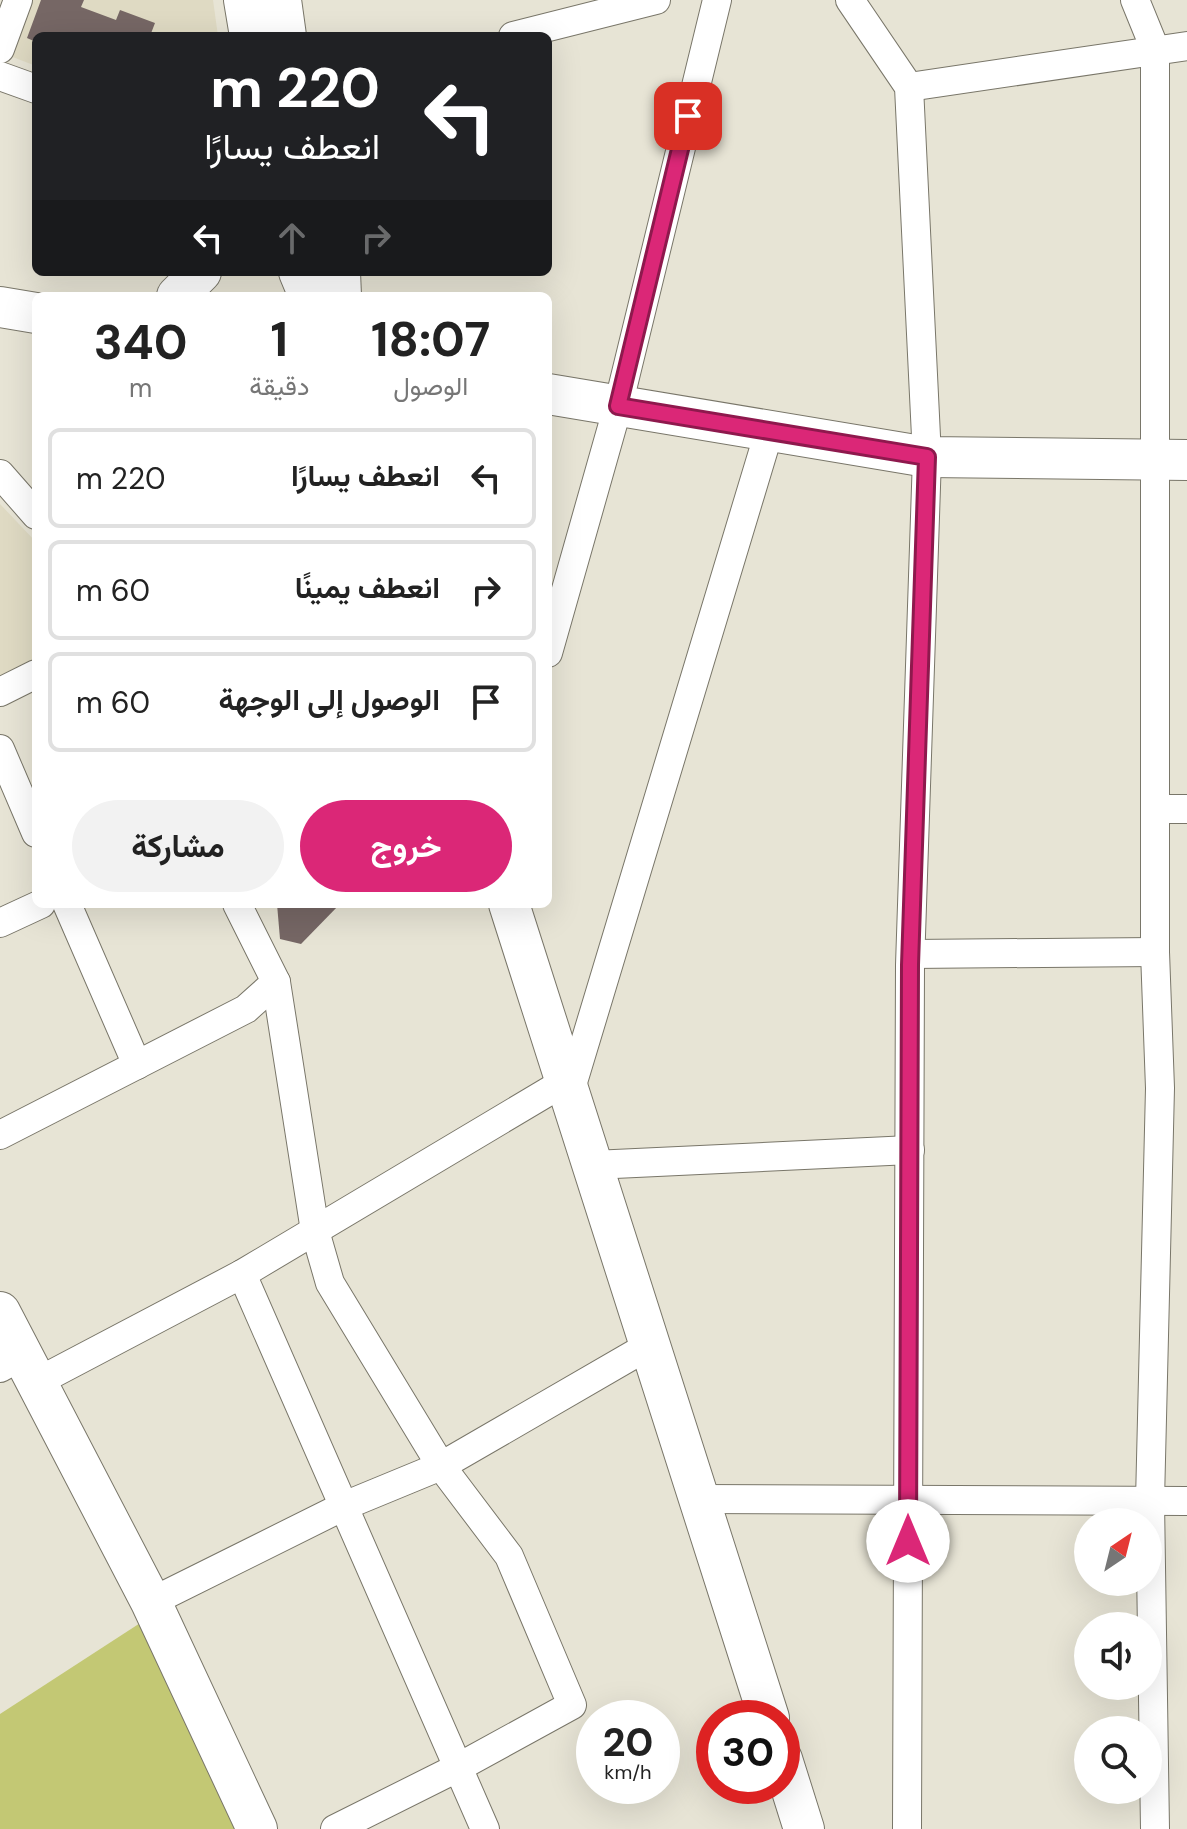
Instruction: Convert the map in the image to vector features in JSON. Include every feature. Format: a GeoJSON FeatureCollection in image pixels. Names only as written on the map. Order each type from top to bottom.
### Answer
{"type":"FeatureCollection","features":[{"type":"Feature","properties":{"kind":"main road"},"geometry":{"type":"LineString","coordinates":[[244,0],[249,32]]}},
{"type":"Feature","properties":{"kind":"main road"},"geometry":{"type":"LineString","coordinates":[[281,0],[285,32]]}},
{"type":"Feature","properties":{"kind":"main road"},"geometry":{"type":"LineString","coordinates":[[181,292],[197,276]]}},
{"type":"Feature","properties":{"kind":"main road"},"geometry":{"type":"LineString","coordinates":[[0,307],[32,312]]}},
{"type":"Feature","properties":{"kind":"main road"},"geometry":{"type":"LineString","coordinates":[[552,395],[927,457],[1171,460]]}},
{"type":"Feature","properties":{"kind":"main road"},"geometry":{"type":"LineString","coordinates":[[510,908],[763,1700]]}},
{"type":"Feature","properties":{"kind":"main road"},"geometry":{"type":"LineString","coordinates":[[0,1312],[19,1369],[151,1602],[257,1829]]}},
{"type":"Feature","properties":{"kind":"main road"},"geometry":{"type":"LineString","coordinates":[[796,1804],[804,1829]]}},
{"type":"Feature","properties":{"kind":"street"},"geometry":{"type":"LineString","coordinates":[[0,49],[18,0]]}},
{"type":"Feature","properties":{"kind":"street"},"geometry":{"type":"LineString","coordinates":[[529,32],[656,0]]}},
{"type":"Feature","properties":{"kind":"street"},"geometry":{"type":"LineString","coordinates":[[552,639],[618,406],[717,0]]}},
{"type":"Feature","properties":{"kind":"street"},"geometry":{"type":"LineString","coordinates":[[850,0],[909,87],[927,457],[911,954],[907,1829]]}},
{"type":"Feature","properties":{"kind":"street"},"geometry":{"type":"LineString","coordinates":[[1135,0],[1155,49],[1171,460],[1157,809],[1155,952],[1174,1088],[1150,1501],[1155,1829]]}},
{"type":"Feature","properties":{"kind":"street"},"geometry":{"type":"LineString","coordinates":[[909,87],[1187,46]]}},
{"type":"Feature","properties":{"kind":"street"},"geometry":{"type":"LineString","coordinates":[[0,76],[32,88]]}},
{"type":"Feature","properties":{"kind":"street"},"geometry":{"type":"LineString","coordinates":[[19,1369],[242,1274],[568,1087],[769,432]]}},
{"type":"Feature","properties":{"kind":"street"},"geometry":{"type":"LineString","coordinates":[[0,474],[32,510]]}},
{"type":"Feature","properties":{"kind":"street"},"geometry":{"type":"LineString","coordinates":[[0,692],[32,676]]}},
{"type":"Feature","properties":{"kind":"street"},"geometry":{"type":"LineString","coordinates":[[0,749],[32,824]]}},
{"type":"Feature","properties":{"kind":"street"},"geometry":{"type":"LineString","coordinates":[[1157,809],[1187,809]]}},
{"type":"Feature","properties":{"kind":"street"},"geometry":{"type":"LineString","coordinates":[[0,923],[32,908]]}},
{"type":"Feature","properties":{"kind":"street"},"geometry":{"type":"LineString","coordinates":[[69,908],[137,1065]]}},
{"type":"Feature","properties":{"kind":"street"},"geometry":{"type":"LineString","coordinates":[[239,908],[276,982],[315,1231],[330,1283],[441,1466],[509,1556],[572,1705],[459,1767],[335,1829]]}},
{"type":"Feature","properties":{"kind":"street"},"geometry":{"type":"LineString","coordinates":[[911,954],[1155,952]]}},
{"type":"Feature","properties":{"kind":"street"},"geometry":{"type":"LineString","coordinates":[[0,1135],[246,1009],[276,982]]}},
{"type":"Feature","properties":{"kind":"street"},"geometry":{"type":"LineString","coordinates":[[593,1165],[910,1150]]}},
{"type":"Feature","properties":{"kind":"street"},"geometry":{"type":"LineString","coordinates":[[242,1274],[485,1829]]}},
{"type":"Feature","properties":{"kind":"street"},"geometry":{"type":"LineString","coordinates":[[151,1602],[344,1506],[441,1466],[650,1345]]}},
{"type":"Feature","properties":{"kind":"street"},"geometry":{"type":"LineString","coordinates":[[699,1499],[1187,1501]]}},
{"type":"Feature","properties":{"kind":"shaded area"},"geometry":{"type":"Polygon","coordinates":[[[31,0],[213,0],[217,32],[32,32],[32,64],[10,56],[31,0]]]}},
{"type":"Feature","properties":{"kind":"shaded area"},"geometry":{"type":"Polygon","coordinates":[[[0,504],[32,538],[32,663],[0,679],[0,504]]]}},
{"type":"Feature","properties":{"kind":"green space"},"geometry":{"type":"Polygon","coordinates":[[[151,1616],[241,1829],[0,1829],[0,1714],[151,1616]]]}},
{"type":"Feature","properties":{"kind":"building"},"geometry":{"type":"Polygon","coordinates":[[[41,0],[84,0],[81,7],[116,20],[120,10],[155,23],[152,32],[32,32],[32,40],[27,38],[41,0]]]}},
{"type":"Feature","properties":{"kind":"building"},"geometry":{"type":"Polygon","coordinates":[[[277,908],[336,908],[301,944],[280,939],[277,908]]]}},
{"type":"Feature","properties":{"kind":"route"},"geometry":{"type":"LineString","coordinates":[[688,116],[618,406],[927,457],[910,965],[908,1541]]}}]}
